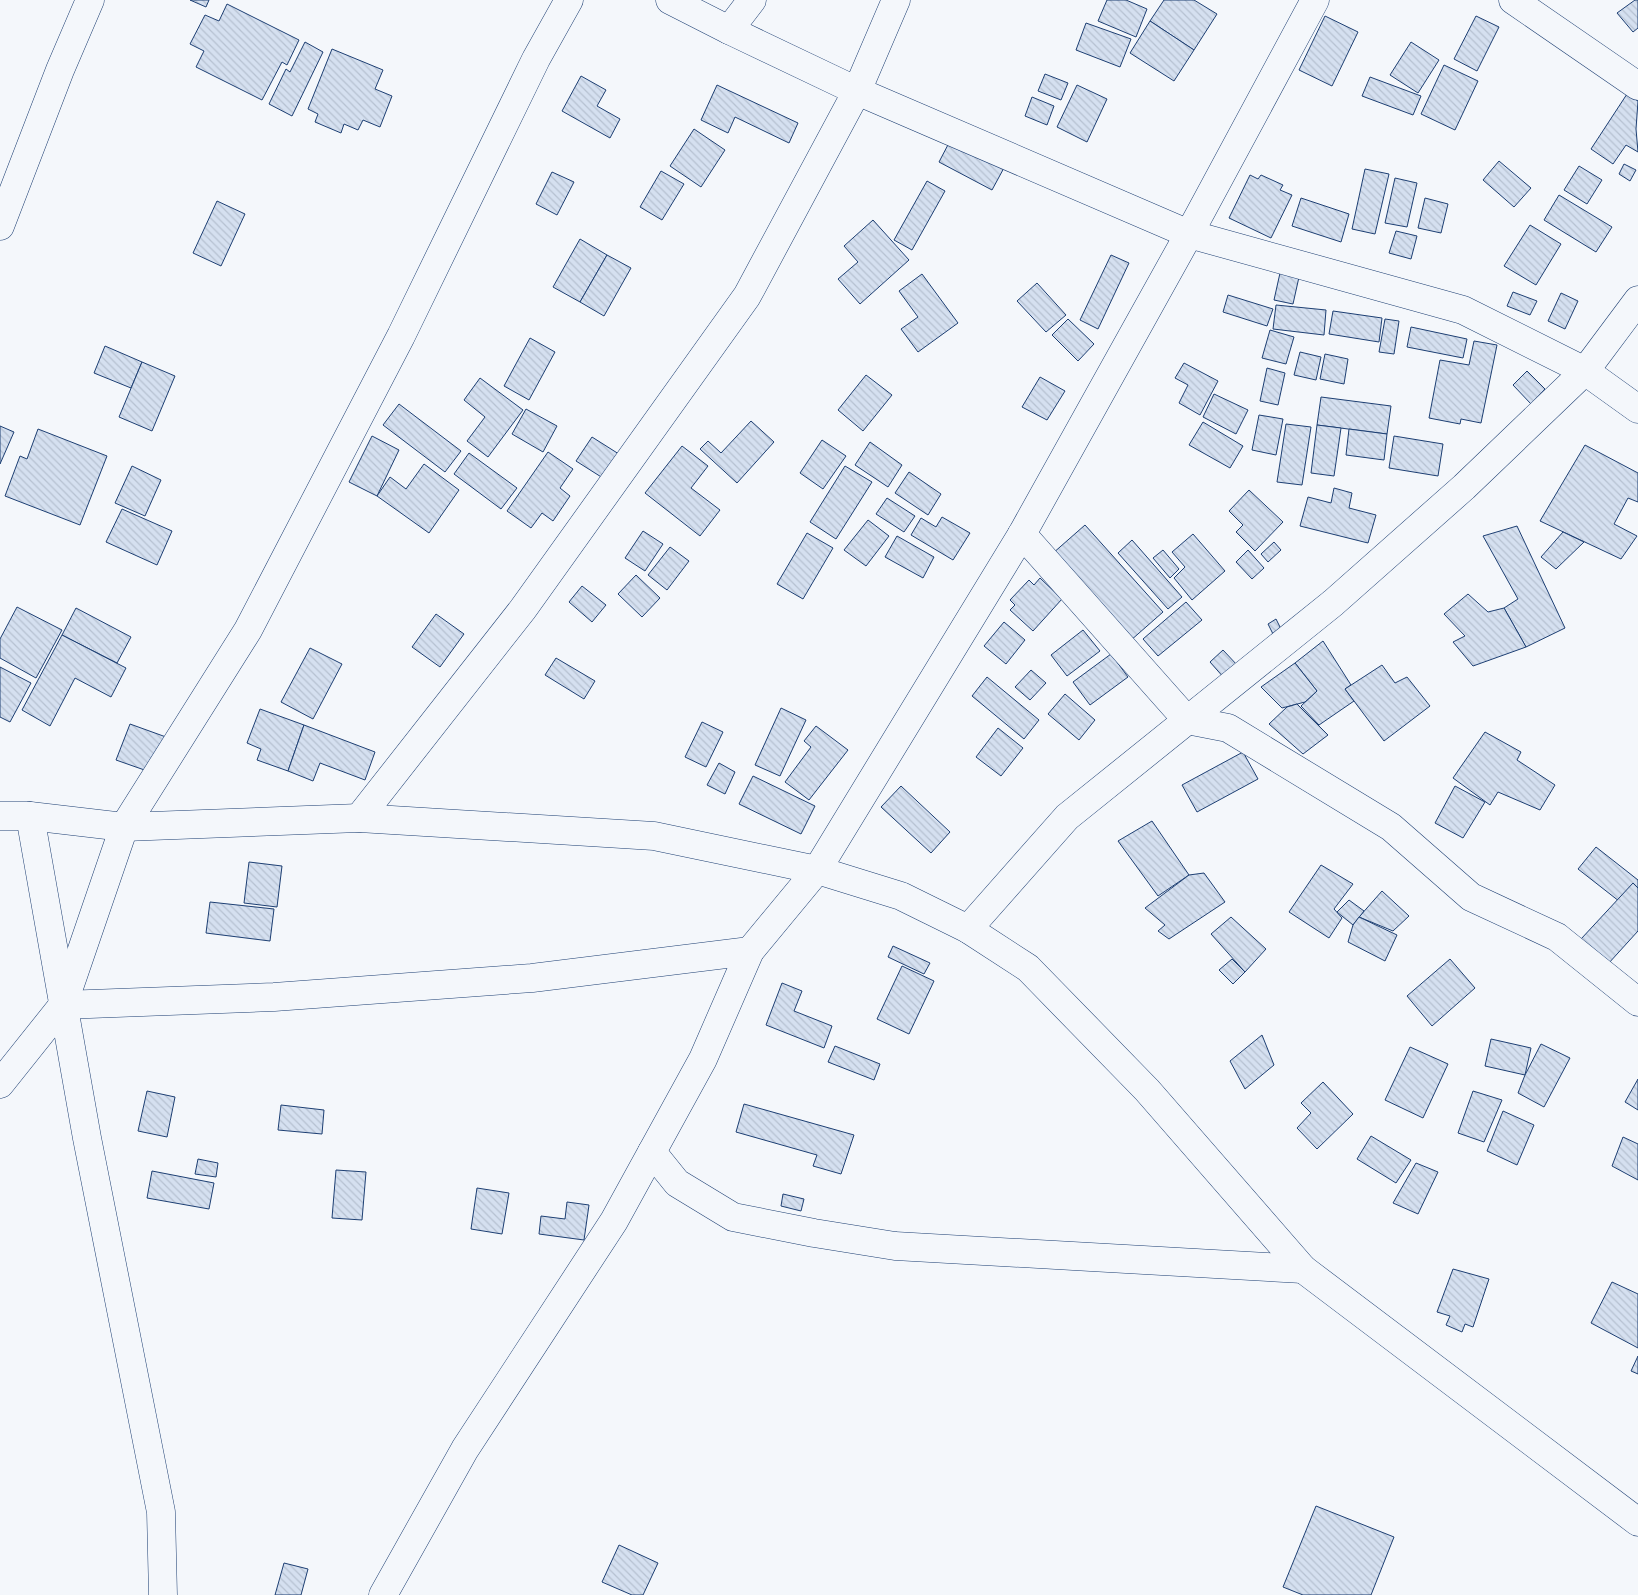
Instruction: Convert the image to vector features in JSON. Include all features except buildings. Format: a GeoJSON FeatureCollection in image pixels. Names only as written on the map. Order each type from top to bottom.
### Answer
{"type":"FeatureCollection","features":[{"type":"Feature","properties":{"kind":"street"},"geometry":{"type":"LineString","coordinates":[[0,226],[60,70],[90,0]]}},
{"type":"Feature","properties":{"kind":"street"},"geometry":{"type":"LineString","coordinates":[[0,1084],[63,1004],[124,827],[248,630],[401,336],[536,60],[569,0]]}},
{"type":"Feature","properties":{"kind":"street"},"geometry":{"type":"LineString","coordinates":[[670,0],[857,91],[1189,234],[1464,310],[1585,371],[1638,409]]}},
{"type":"Feature","properties":{"kind":"street"},"geometry":{"type":"LineString","coordinates":[[730,30],[752,0]]}},
{"type":"Feature","properties":{"kind":"street"},"geometry":{"type":"LineString","coordinates":[[359,818],[523,609],[747,296],[857,91],[896,0]]}},
{"type":"Feature","properties":{"kind":"street"},"geometry":{"type":"LineString","coordinates":[[384,1595],[465,1449],[614,1221],[703,1059],[750,952],[817,870],[1022,534],[1189,234],[1315,0]]}},
{"type":"Feature","properties":{"kind":"street"},"geometry":{"type":"LineString","coordinates":[[1513,0],[1638,86]]}},
{"type":"Feature","properties":{"kind":"street"},"geometry":{"type":"LineString","coordinates":[[968,928],[1067,817],[1333,603],[1464,487],[1585,371],[1638,300]]}},
{"type":"Feature","properties":{"kind":"street"},"geometry":{"type":"LineString","coordinates":[[1022,534],[1187,720],[1228,728],[1391,827],[1471,897],[1556,937],[1638,1002]]}},
{"type":"Feature","properties":{"kind":"street"},"geometry":{"type":"LineString","coordinates":[[0,816],[30,816],[124,827],[359,818],[654,836],[817,870],[901,896],[968,928],[1028,968],[1147,1090],[1303,1268],[1638,1522]]}},
{"type":"Feature","properties":{"kind":"street"},"geometry":{"type":"LineString","coordinates":[[30,816],[87,1138],[161,1512],[163,1595]]}},
{"type":"Feature","properties":{"kind":"street"},"geometry":{"type":"LineString","coordinates":[[63,1004],[274,997],[532,978],[750,952]]}},
{"type":"Feature","properties":{"kind":"street"},"geometry":{"type":"LineString","coordinates":[[652,1152],[677,1183],[733,1217],[814,1233],[896,1246],[1303,1268]]}}]}
